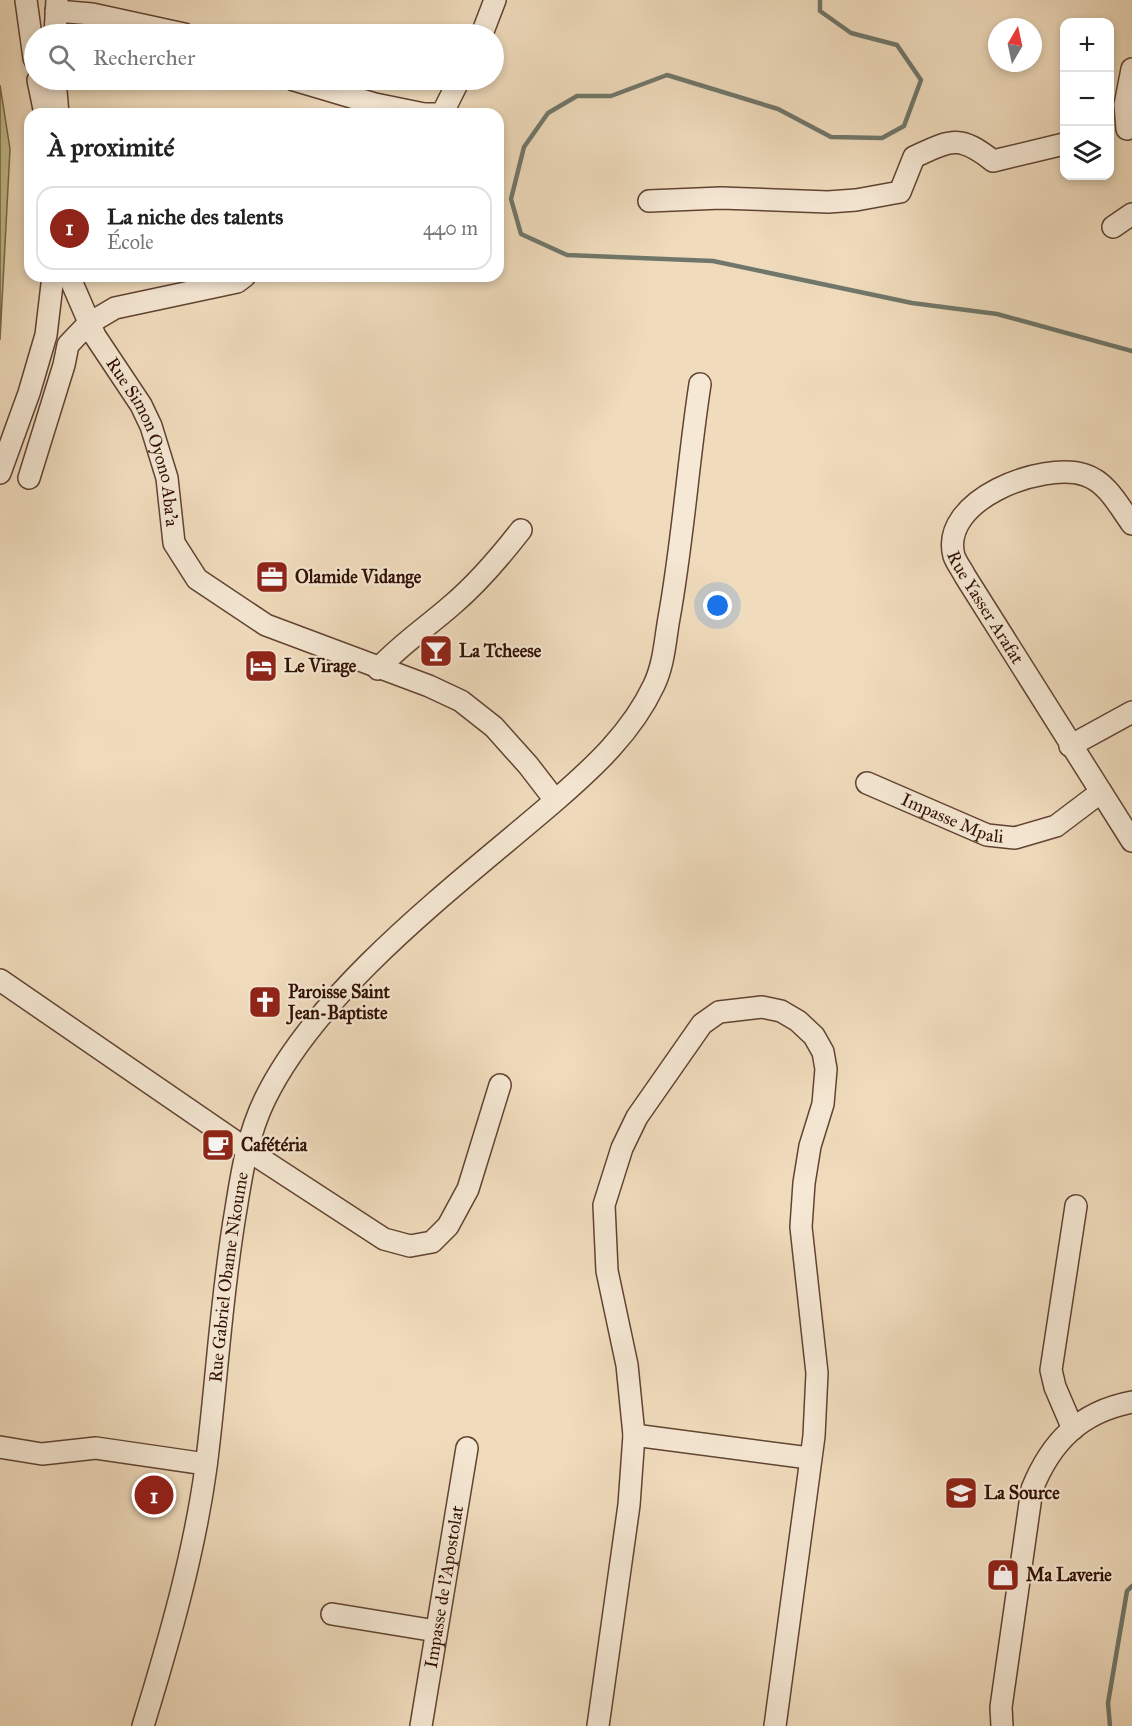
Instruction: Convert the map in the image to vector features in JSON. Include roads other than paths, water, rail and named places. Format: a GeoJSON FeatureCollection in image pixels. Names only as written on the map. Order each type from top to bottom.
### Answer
{"type":"FeatureCollection","features":[{"type":"Feature","properties":{"kind":"street"},"geometry":{"type":"LineString","coordinates":[[26,0],[29,24]]}},
{"type":"Feature","properties":{"kind":"street"},"geometry":{"type":"LineString","coordinates":[[486,24],[495,0]]}},
{"type":"Feature","properties":{"kind":"street"},"geometry":{"type":"LineString","coordinates":[[56,24],[57,5],[144,24]]}},
{"type":"Feature","properties":{"kind":"street"},"geometry":{"type":"LineString","coordinates":[[1123,130],[1132,69]]}},
{"type":"Feature","properties":{"kind":"street"},"geometry":{"type":"LineString","coordinates":[[40,90],[44,108]]}},
{"type":"Feature","properties":{"kind":"street"},"geometry":{"type":"LineString","coordinates":[[56,90],[57,108]]}},
{"type":"Feature","properties":{"kind":"street"},"geometry":{"type":"LineString","coordinates":[[328,90],[395,108]]}},
{"type":"Feature","properties":{"kind":"street"},"geometry":{"type":"LineString","coordinates":[[445,108],[454,90]]}},
{"type":"Feature","properties":{"kind":"street"},"geometry":{"type":"LineString","coordinates":[[649,201],[721,198],[828,202],[856,200],[900,192],[914,157],[956,141],[971,144],[993,161],[1060,145]]}},
{"type":"Feature","properties":{"kind":"street"},"geometry":{"type":"LineString","coordinates":[[1113,227],[1132,214]]}},
{"type":"Feature","properties":{"kind":"street"},"geometry":{"type":"LineString","coordinates":[[0,473],[29,393],[46,335],[52,282]]}},
{"type":"Feature","properties":{"kind":"street","name":"Rue Simon Oyono Aba'a"},"geometry":{"type":"LineString","coordinates":[[71,282],[88,324],[141,405],[151,426],[167,478],[174,543],[197,579],[266,626],[414,681],[460,701],[494,727],[555,800]]}},
{"type":"Feature","properties":{"kind":"street"},"geometry":{"type":"LineString","coordinates":[[29,478],[68,345],[88,324],[115,308],[237,282]]}},
{"type":"Feature","properties":{"kind":"street","name":"Rue Gabriel Obame Nkoume"},"geometry":{"type":"LineString","coordinates":[[143,1726],[194,1547],[206,1464],[228,1254],[246,1149],[266,1096],[315,1022],[399,936],[555,800],[623,734],[651,693],[659,673],[675,590],[700,384]]}},
{"type":"Feature","properties":{"kind":"street","name":"Rue Yasser Arafat"},"geometry":{"type":"LineString","coordinates":[[1132,524],[1104,485],[1085,475],[1057,471],[1005,483],[979,500],[959,523],[953,542],[954,556],[1132,841]]}},
{"type":"Feature","properties":{"kind":"street"},"geometry":{"type":"LineString","coordinates":[[378,669],[399,647],[452,605],[492,566],[521,530]]}},
{"type":"Feature","properties":{"kind":"street"},"geometry":{"type":"LineString","coordinates":[[1071,746],[1132,712]]}},
{"type":"Feature","properties":{"kind":"street","name":"Impasse Mpali"},"geometry":{"type":"LineString","coordinates":[[867,783],[987,835],[1015,838],[1056,826],[1101,792]]}},
{"type":"Feature","properties":{"kind":"street"},"geometry":{"type":"LineString","coordinates":[[0,980],[246,1149],[384,1239],[410,1246],[432,1242],[448,1226],[468,1189],[500,1085]]}},
{"type":"Feature","properties":{"kind":"street"},"geometry":{"type":"LineString","coordinates":[[598,1726],[629,1505],[634,1435],[627,1365],[607,1271],[604,1205],[622,1148],[637,1117],[702,1024],[719,1012],[762,1008],[781,1011],[806,1028],[814,1036],[823,1052],[826,1069],[823,1104],[807,1166],[801,1227],[817,1372],[813,1436],[775,1726]]}},
{"type":"Feature","properties":{"kind":"street"},"geometry":{"type":"LineString","coordinates":[[1073,1429],[1055,1387],[1051,1370],[1076,1206]]}},
{"type":"Feature","properties":{"kind":"street"},"geometry":{"type":"LineString","coordinates":[[1002,1726],[1001,1707],[1032,1489],[1042,1465],[1056,1444],[1073,1429],[1090,1416],[1132,1402]]}},
{"type":"Feature","properties":{"kind":"street"},"geometry":{"type":"LineString","coordinates":[[634,1435],[809,1458]]}},
{"type":"Feature","properties":{"kind":"street"},"geometry":{"type":"LineString","coordinates":[[0,1447],[42,1454],[96,1448],[206,1464]]}},
{"type":"Feature","properties":{"kind":"street","name":"Impasse de l'Apostolat"},"geometry":{"type":"LineString","coordinates":[[422,1726],[467,1448]]}},
{"type":"Feature","properties":{"kind":"street"},"geometry":{"type":"LineString","coordinates":[[332,1614],[436,1631]]}},
{"type":"Feature","properties":{"kind":"waterway"},"geometry":{"type":"LineString","coordinates":[[820,0],[820,11],[851,33],[897,45],[921,80],[904,126],[882,138],[831,137],[778,109],[667,75],[611,96],[577,96],[548,113],[524,147],[511,199],[521,234],[567,255],[713,261],[912,303],[997,314],[1132,351]]}},
{"type":"Feature","properties":{"kind":"waterway"},"geometry":{"type":"LineString","coordinates":[[1110,1726],[1108,1703],[1127,1591],[1132,1586]]}},
{"type":"Feature","properties":{"kind":"place","name":"Olamide Vidange"},"geometry":{"type":"Point","coordinates":[272,577]}},
{"type":"Feature","properties":{"kind":"place","name":"La Tcheese"},"geometry":{"type":"Point","coordinates":[436,651]}},
{"type":"Feature","properties":{"kind":"place","name":"Le Virage"},"geometry":{"type":"Point","coordinates":[261,666]}},
{"type":"Feature","properties":{"kind":"place","name":"Paroisse Saint Jean-Baptiste"},"geometry":{"type":"Point","coordinates":[265,1002]}},
{"type":"Feature","properties":{"kind":"place","name":"Cafétéria"},"geometry":{"type":"Point","coordinates":[218,1145]}},
{"type":"Feature","properties":{"kind":"place","name":"La Source"},"geometry":{"type":"Point","coordinates":[961,1493]}},
{"type":"Feature","properties":{"kind":"place","name":"La niche des talents"},"geometry":{"type":"Point","coordinates":[154,1495]}},
{"type":"Feature","properties":{"kind":"place","name":"Ma Laverie"},"geometry":{"type":"Point","coordinates":[1003,1575]}}]}
